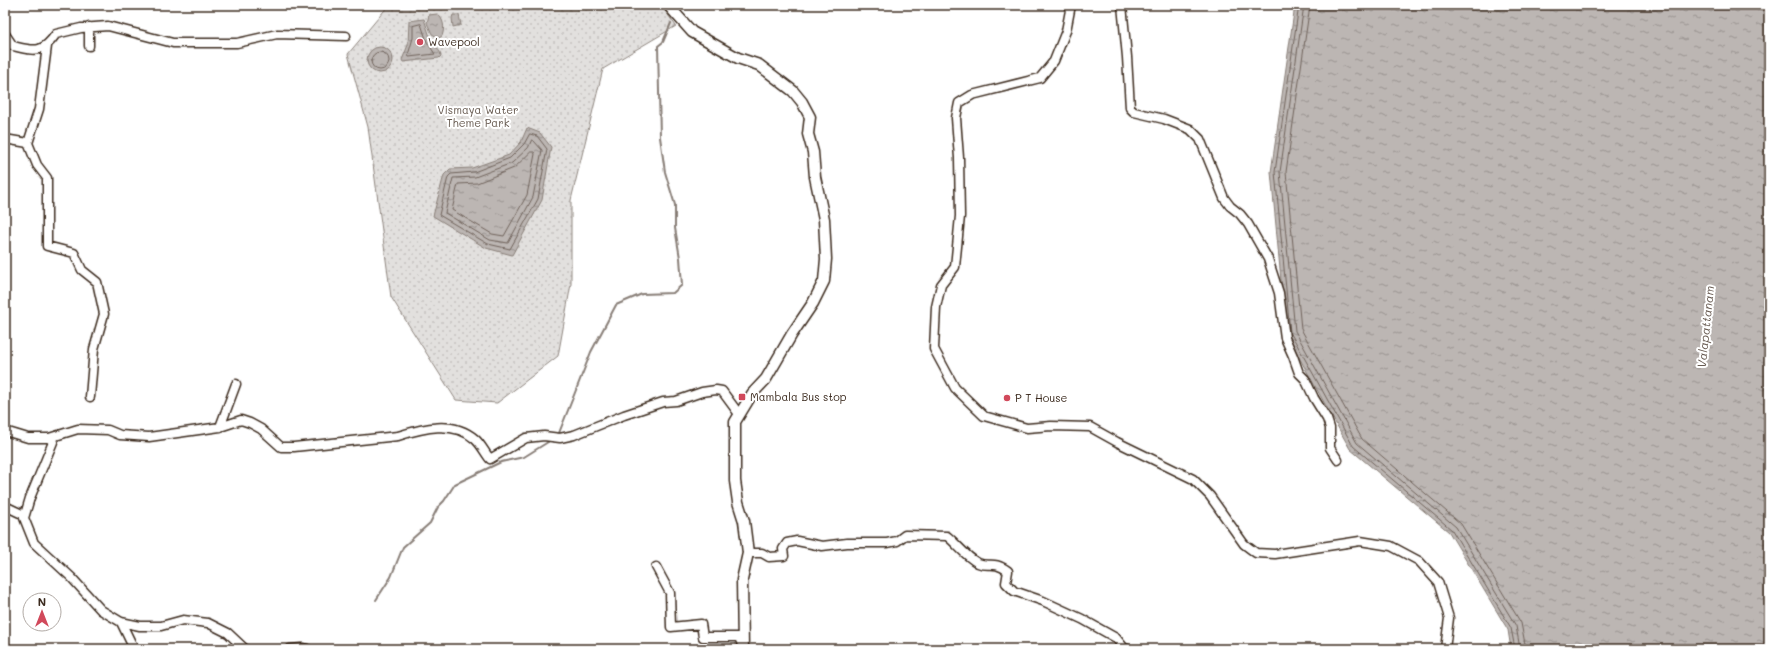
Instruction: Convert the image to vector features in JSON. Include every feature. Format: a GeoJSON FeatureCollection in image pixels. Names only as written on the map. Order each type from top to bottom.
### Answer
{"type":"FeatureCollection","features":[{"type":"Feature","properties":{"kind":"main road"},"geometry":{"type":"LineString","coordinates":[[668,5],[692,32],[738,58],[759,65],[793,91],[802,102],[810,117],[808,134],[813,152],[815,177],[824,219],[826,259],[824,281],[813,303],[792,334],[766,379],[752,394],[735,422],[735,481],[738,502],[744,521],[748,553],[742,580],[742,647]]}},
{"type":"Feature","properties":{"kind":"street"},"geometry":{"type":"LineString","coordinates":[[1071,5],[1066,31],[1054,61],[1040,78],[972,95],[960,102],[956,118],[959,158],[960,216],[955,267],[941,285],[936,307],[934,349],[954,388],[984,416],[1027,428],[1051,426],[1090,427],[1117,442],[1193,479],[1210,496],[1244,544],[1256,553],[1275,554],[1360,541],[1391,546],[1412,557],[1419,561],[1438,582],[1449,618],[1445,649]]}},
{"type":"Feature","properties":{"kind":"street"},"geometry":{"type":"LineString","coordinates":[[1122,5],[1128,57],[1130,108],[1134,112],[1164,119],[1190,129],[1200,138],[1224,198],[1248,224],[1268,259],[1279,293],[1285,338],[1299,373],[1305,379],[1314,398],[1327,419],[1330,428],[1330,448],[1338,460]]}},
{"type":"Feature","properties":{"kind":"street"},"geometry":{"type":"LineString","coordinates":[[90,397],[94,349],[104,314],[98,282],[82,270],[74,253],[47,246],[46,178],[37,165],[28,143],[39,109],[47,46],[56,34],[89,27],[108,26],[173,43],[237,43],[277,34],[346,36]]}},
{"type":"Feature","properties":{"kind":"street"},"geometry":{"type":"LineString","coordinates":[[89,27],[89,46]]}},
{"type":"Feature","properties":{"kind":"street"},"geometry":{"type":"LineString","coordinates":[[5,34],[13,46],[32,51],[47,46]]}},
{"type":"Feature","properties":{"kind":"street"},"geometry":{"type":"LineString","coordinates":[[5,139],[28,143]]}},
{"type":"Feature","properties":{"kind":"street"},"geometry":{"type":"LineString","coordinates":[[220,427],[236,384]]}},
{"type":"Feature","properties":{"kind":"street"},"geometry":{"type":"LineString","coordinates":[[5,431],[28,438],[49,438],[78,429],[108,430],[120,435],[149,437],[220,427],[241,420],[261,429],[281,447],[294,447],[398,436],[419,430],[450,427],[475,439],[490,459],[526,438],[544,436],[560,438],[574,435],[624,415],[663,402],[676,401],[702,392],[716,390],[722,391],[739,414]]}},
{"type":"Feature","properties":{"kind":"street"},"geometry":{"type":"LineString","coordinates":[[49,438],[53,442],[24,515],[34,543],[72,577],[101,610],[121,622],[140,626],[161,626],[183,620],[208,623],[228,633],[245,649]]}},
{"type":"Feature","properties":{"kind":"street"},"geometry":{"type":"LineString","coordinates":[[5,506],[24,515]]}},
{"type":"Feature","properties":{"kind":"street"},"geometry":{"type":"LineString","coordinates":[[748,553],[762,553],[769,557],[784,556],[783,549],[787,543],[797,541],[822,546],[847,543],[887,543],[897,541],[905,535],[947,536],[969,557],[980,564],[1000,565],[1008,571],[1006,583],[1014,591],[1043,601],[1082,619],[1116,638],[1124,648],[1128,649]]}},
{"type":"Feature","properties":{"kind":"street"},"geometry":{"type":"LineString","coordinates":[[656,567],[670,593],[671,627],[701,624],[703,637],[739,637],[742,647]]}},
{"type":"Feature","properties":{"kind":"street"},"geometry":{"type":"LineString","coordinates":[[121,622],[134,649]]}},
{"type":"Feature","properties":{"kind":"street"},"geometry":{"type":"LineString","coordinates":[[290,649],[307,649]]}},
{"type":"Feature","properties":{"kind":"green space","name":"Vismaya Water Theme Park"},"geometry":{"type":"Polygon","coordinates":[[[389,5],[661,5],[676,26],[603,69],[571,200],[571,284],[558,356],[497,403],[456,400],[391,297],[368,127],[348,54],[389,5]]]}},
{"type":"Feature","properties":{"kind":"water","name":"Valapattanam"},"geometry":{"type":"Polygon","coordinates":[[[1295,5],[1769,5],[1769,649],[1511,649],[1508,630],[1449,532],[1350,449],[1286,334],[1271,172],[1295,5]]]}},
{"type":"Feature","properties":{"kind":"water"},"geometry":{"type":"Polygon","coordinates":[[[437,14],[441,18],[444,27],[442,36],[439,38],[432,34],[427,23],[429,15],[437,14]]]}},
{"type":"Feature","properties":{"kind":"water"},"geometry":{"type":"Polygon","coordinates":[[[453,15],[459,15],[461,25],[453,27],[453,15]]]}},
{"type":"Feature","properties":{"kind":"water","name":"Wavepool"},"geometry":{"type":"Polygon","coordinates":[[[424,19],[431,40],[440,52],[441,56],[439,58],[403,62],[402,60],[408,45],[409,21],[424,19]]]}},
{"type":"Feature","properties":{"kind":"water"},"geometry":{"type":"Polygon","coordinates":[[[380,47],[389,51],[393,60],[389,69],[380,73],[371,69],[367,60],[371,51],[380,47]]]}},
{"type":"Feature","properties":{"kind":"water"},"geometry":{"type":"Polygon","coordinates":[[[527,128],[540,133],[551,147],[542,200],[512,255],[486,248],[433,216],[444,175],[450,169],[472,168],[509,155],[521,142],[527,128]]]}},
{"type":"Feature","properties":{"kind":"waterway"},"geometry":{"type":"LineString","coordinates":[[677,10],[679,5]]}},
{"type":"Feature","properties":{"kind":"waterway"},"geometry":{"type":"LineString","coordinates":[[559,433],[591,352],[616,305],[642,294],[673,293],[682,285],[680,258],[675,228],[675,205],[665,172],[660,137],[658,46],[663,42],[671,23]]}},
{"type":"Feature","properties":{"kind":"waterway"},"geometry":{"type":"LineString","coordinates":[[376,600],[391,577],[403,547],[430,523],[438,507],[444,501],[455,484],[501,462],[524,457],[548,442]]}},
{"type":"Feature","properties":{"kind":"place","name":"Wavepool"},"geometry":{"type":"Point","coordinates":[420,42]}},
{"type":"Feature","properties":{"kind":"place","name":"Mambala Bus stop"},"geometry":{"type":"Point","coordinates":[742,397]}},
{"type":"Feature","properties":{"kind":"place","name":"P T House"},"geometry":{"type":"Point","coordinates":[1007,398]}}]}
